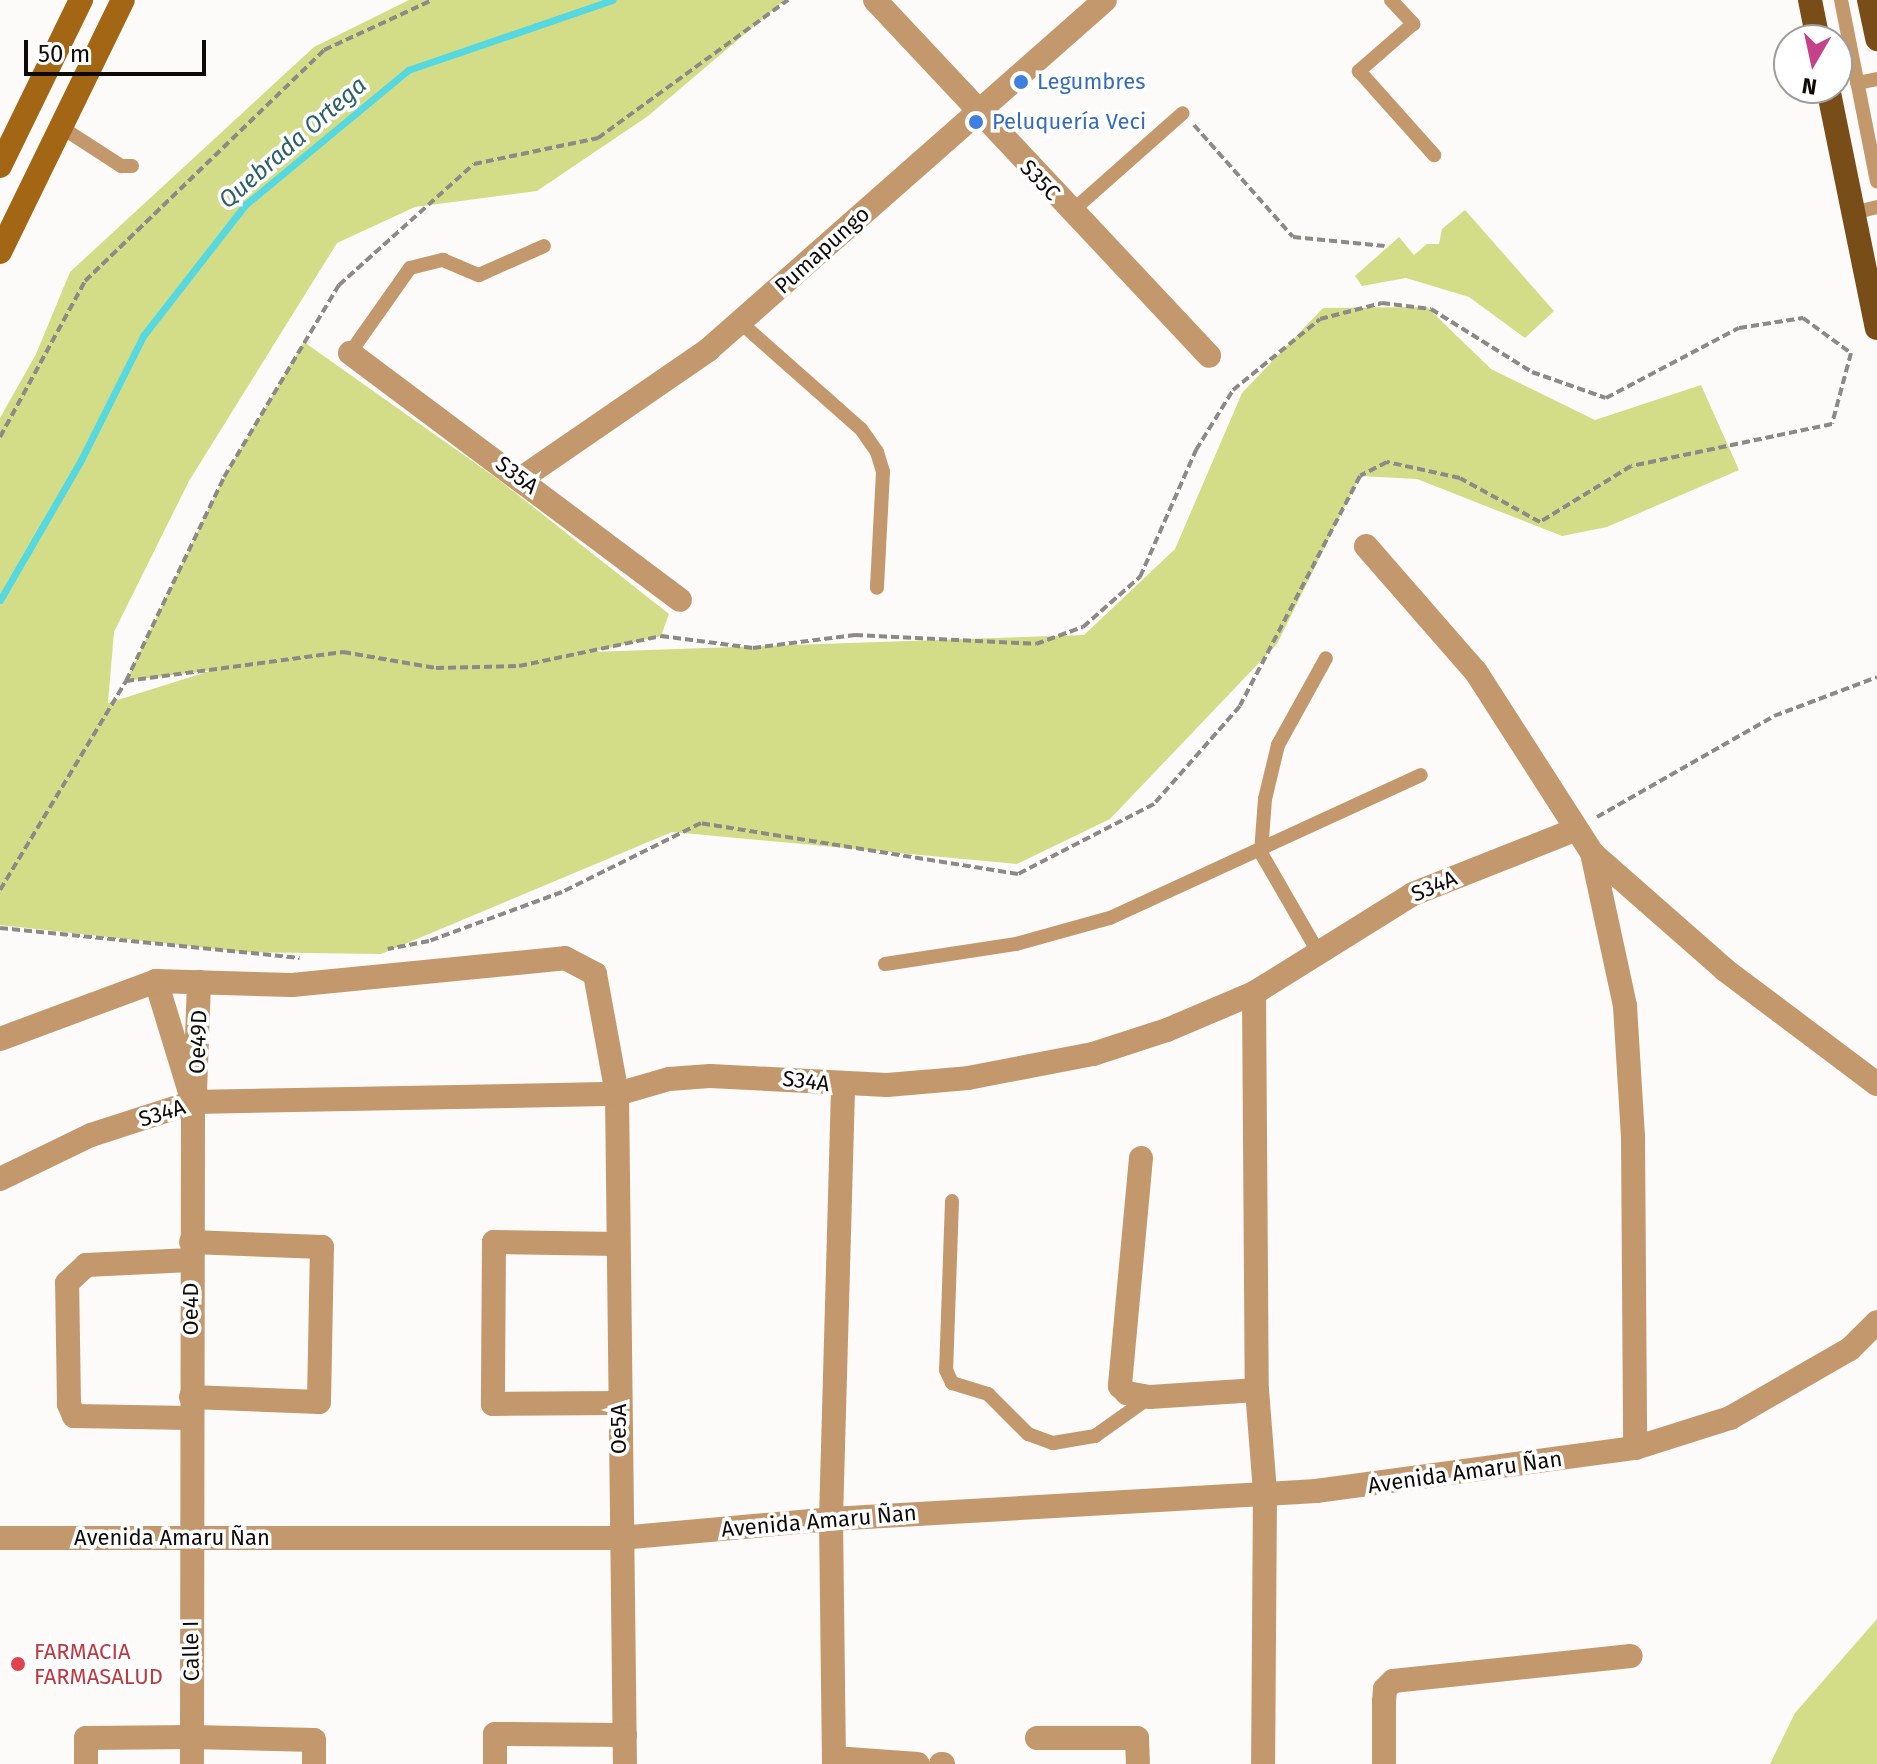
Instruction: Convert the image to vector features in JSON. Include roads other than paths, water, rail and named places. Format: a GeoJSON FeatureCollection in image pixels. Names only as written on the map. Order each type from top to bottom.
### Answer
{"type":"FeatureCollection","features":[{"type":"Feature","properties":{"kind":"main road"},"geometry":{"type":"LineString","coordinates":[[0,166],[81,0]]}},
{"type":"Feature","properties":{"kind":"main road"},"geometry":{"type":"LineString","coordinates":[[0,252],[123,0]]}},
{"type":"Feature","properties":{"kind":"main road"},"geometry":{"type":"LineString","coordinates":[[1810,0],[1815,24]]}},
{"type":"Feature","properties":{"kind":"main road"},"geometry":{"type":"LineString","coordinates":[[1869,0],[1877,39]]}},
{"type":"Feature","properties":{"kind":"main road"},"geometry":{"type":"LineString","coordinates":[[1833,104],[1865,210],[1877,328]]}},
{"type":"Feature","properties":{"kind":"street","name":"S35C"},"geometry":{"type":"LineString","coordinates":[[875,0],[975,112],[1209,356]]}},
{"type":"Feature","properties":{"kind":"street","name":"Pumapungo"},"geometry":{"type":"LineString","coordinates":[[522,478],[741,323],[975,112],[1105,0]]}},
{"type":"Feature","properties":{"kind":"street","name":"S35A"},"geometry":{"type":"LineString","coordinates":[[350,353],[522,478],[680,600]]}},
{"type":"Feature","properties":{"kind":"street"},"geometry":{"type":"LineString","coordinates":[[1366,546],[1476,672],[1592,853],[1725,970],[1877,1084]]}},
{"type":"Feature","properties":{"kind":"street","name":"S34A"},"geometry":{"type":"LineString","coordinates":[[0,1179],[189,1091],[617,1094],[669,1079],[710,1076],[761,1076],[843,1086],[968,1078],[1093,1054],[1167,1030],[1254,993],[1317,950],[1413,894],[1575,830]]}},
{"type":"Feature","properties":{"kind":"street"},"geometry":{"type":"LineString","coordinates":[[1592,853],[1625,1006],[1634,1165],[1635,1448]]}},
{"type":"Feature","properties":{"kind":"street","name":"Oe5A"},"geometry":{"type":"LineString","coordinates":[[199,982],[292,985],[565,958],[595,974],[617,1094],[625,1764]]}},
{"type":"Feature","properties":{"kind":"street"},"geometry":{"type":"LineString","coordinates":[[0,1039],[156,981],[199,982]]}},
{"type":"Feature","properties":{"kind":"street","name":"Oe49D"},"geometry":{"type":"LineString","coordinates":[[156,981],[189,1091]]}},
{"type":"Feature","properties":{"kind":"street","name":"Oe49D"},"geometry":{"type":"LineString","coordinates":[[189,1091],[199,982]]}},
{"type":"Feature","properties":{"kind":"street"},"geometry":{"type":"LineString","coordinates":[[1254,993],[1257,1390],[1265,1491],[1263,1764]]}},
{"type":"Feature","properties":{"kind":"street"},"geometry":{"type":"LineString","coordinates":[[843,1086],[831,1519],[834,1761],[918,1764]]}},
{"type":"Feature","properties":{"kind":"street","name":"Oe4D"},"geometry":{"type":"LineString","coordinates":[[189,1091],[190,1538]]}},
{"type":"Feature","properties":{"kind":"street"},"geometry":{"type":"LineString","coordinates":[[1141,1158],[1120,1386],[1127,1393],[1150,1397],[1257,1390]]}},
{"type":"Feature","properties":{"kind":"street"},"geometry":{"type":"LineString","coordinates":[[618,1244],[494,1242],[493,1404],[619,1403]]}},
{"type":"Feature","properties":{"kind":"street"},"geometry":{"type":"LineString","coordinates":[[322,1247],[319,1402],[74,1416],[67,1283],[86,1265],[191,1251],[322,1247]]}},
{"type":"Feature","properties":{"kind":"street","name":"Avenida Amaru Ñan"},"geometry":{"type":"LineString","coordinates":[[0,1538],[620,1538],[831,1519],[1265,1491],[1316,1491],[1440,1477],[1635,1448],[1730,1418],[1850,1349],[1877,1322]]}},
{"type":"Feature","properties":{"kind":"street","name":"Calle I"},"geometry":{"type":"LineString","coordinates":[[190,1538],[192,1764]]}},
{"type":"Feature","properties":{"kind":"street"},"geometry":{"type":"LineString","coordinates":[[1384,1764],[1385,1689],[1393,1681],[1631,1656]]}},
{"type":"Feature","properties":{"kind":"street"},"geometry":{"type":"LineString","coordinates":[[495,1764],[495,1734],[625,1735]]}},
{"type":"Feature","properties":{"kind":"street"},"geometry":{"type":"LineString","coordinates":[[86,1764],[86,1738],[192,1737],[314,1740],[314,1764]]}},
{"type":"Feature","properties":{"kind":"street"},"geometry":{"type":"LineString","coordinates":[[1037,1738],[1137,1738],[1138,1764]]}},
{"type":"Feature","properties":{"kind":"lane"},"geometry":{"type":"LineString","coordinates":[[1391,0],[1413,24],[1359,71],[1434,155]]}},
{"type":"Feature","properties":{"kind":"lane"},"geometry":{"type":"LineString","coordinates":[[1841,0],[1877,181]]}},
{"type":"Feature","properties":{"kind":"lane"},"geometry":{"type":"LineString","coordinates":[[1857,83],[1877,79]]}},
{"type":"Feature","properties":{"kind":"lane"},"geometry":{"type":"LineString","coordinates":[[1071,212],[1183,113]]}},
{"type":"Feature","properties":{"kind":"lane"},"geometry":{"type":"LineString","coordinates":[[61,127],[121,166],[132,166]]}},
{"type":"Feature","properties":{"kind":"lane"},"geometry":{"type":"LineString","coordinates":[[350,353],[410,268],[443,260],[479,275],[544,246]]}},
{"type":"Feature","properties":{"kind":"lane"},"geometry":{"type":"LineString","coordinates":[[741,323],[861,429],[877,452],[883,472],[877,588]]}},
{"type":"Feature","properties":{"kind":"lane"},"geometry":{"type":"LineString","coordinates":[[1317,950],[1261,853],[1265,799],[1278,745],[1326,658]]}},
{"type":"Feature","properties":{"kind":"lane"},"geometry":{"type":"LineString","coordinates":[[885,964],[1016,944],[1110,918],[1261,853],[1421,775]]}},
{"type":"Feature","properties":{"kind":"lane"},"geometry":{"type":"LineString","coordinates":[[952,1201],[946,1370],[952,1383],[988,1394],[1028,1434],[1053,1443],[1095,1436],[1150,1397]]}},
{"type":"Feature","properties":{"kind":"waterway","name":"Quebrada Ortega"},"geometry":{"type":"LineString","coordinates":[[0,600],[81,460],[143,336],[245,205],[408,70],[612,0]]}},
{"type":"Feature","properties":{"kind":"place","name":"Legumbres"},"geometry":{"type":"Point","coordinates":[1021,82]}},
{"type":"Feature","properties":{"kind":"place","name":"Peluquería Veci"},"geometry":{"type":"Point","coordinates":[976,122]}},
{"type":"Feature","properties":{"kind":"place","name":"FARMACIA FARMASALUD"},"geometry":{"type":"Point","coordinates":[18,1664]}}]}
